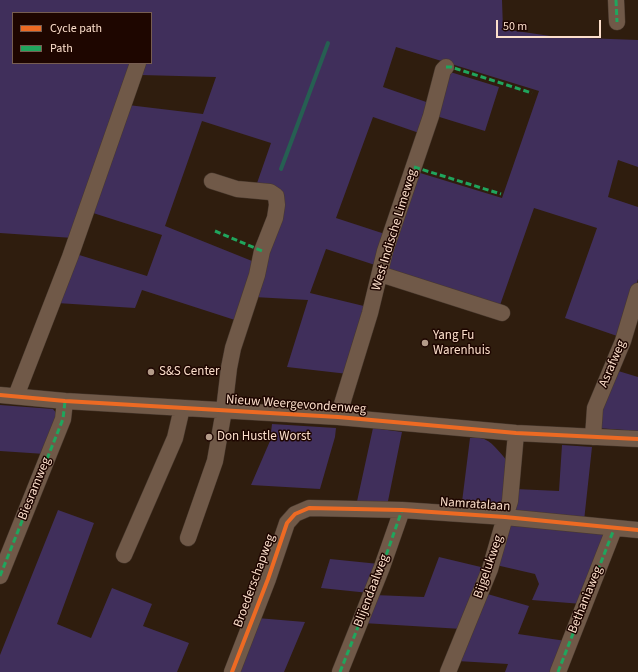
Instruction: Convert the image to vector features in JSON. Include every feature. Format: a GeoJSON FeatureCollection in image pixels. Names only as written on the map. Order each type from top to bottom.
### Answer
{"type":"FeatureCollection","features":[{"type":"Feature","properties":{"kind":"street"},"geometry":{"type":"LineString","coordinates":[[616,0],[617,22]]}},
{"type":"Feature","properties":{"kind":"street"},"geometry":{"type":"LineString","coordinates":[[8,396],[72,250],[138,64]]}},
{"type":"Feature","properties":{"kind":"street","name":"West Indische Limeweg"},"geometry":{"type":"LineString","coordinates":[[338,417],[370,313],[385,251],[431,116],[443,70],[446,67]]}},
{"type":"Feature","properties":{"kind":"street"},"geometry":{"type":"LineString","coordinates":[[188,538],[215,461],[233,348],[257,274],[262,250],[275,218],[277,205],[276,196],[270,192],[237,189],[212,181]]}},
{"type":"Feature","properties":{"kind":"street"},"geometry":{"type":"LineString","coordinates":[[380,274],[502,313]]}},
{"type":"Feature","properties":{"kind":"street","name":"Asrafweg"},"geometry":{"type":"LineString","coordinates":[[593,437],[595,408],[623,341],[638,291]]}},
{"type":"Feature","properties":{"kind":"street","name":"Nieuw Weergevondenweg"},"geometry":{"type":"LineString","coordinates":[[8,396],[65,401],[338,417],[516,433],[638,439]]}},
{"type":"Feature","properties":{"kind":"street","name":"Biesramweg"},"geometry":{"type":"LineString","coordinates":[[0,576],[63,419],[65,401]]}},
{"type":"Feature","properties":{"kind":"street"},"geometry":{"type":"LineString","coordinates":[[124,555],[175,438],[182,408]]}},
{"type":"Feature","properties":{"kind":"street","name":"Bijgelukweg"},"geometry":{"type":"LineString","coordinates":[[448,672],[490,569],[510,501],[516,433]]}},
{"type":"Feature","properties":{"kind":"street","name":"Namratalaan"},"geometry":{"type":"LineString","coordinates":[[309,508],[402,510],[505,517],[614,529],[638,530]]}},
{"type":"Feature","properties":{"kind":"street","name":"Broederschapweg"},"geometry":{"type":"LineString","coordinates":[[232,672],[268,579],[286,523],[295,514],[309,508]]}},
{"type":"Feature","properties":{"kind":"street","name":"Blijendaalweg"},"geometry":{"type":"LineString","coordinates":[[340,672],[382,567],[402,510]]}},
{"type":"Feature","properties":{"kind":"street","name":"Bethaniaweg"},"geometry":{"type":"LineString","coordinates":[[558,672],[614,529]]}},
{"type":"Feature","properties":{"kind":"shaded area"},"geometry":{"type":"Polygon","coordinates":[[[0,0],[502,0],[503,29],[557,37],[638,40],[638,167],[618,160],[608,197],[638,207],[638,279],[620,337],[565,318],[597,228],[534,208],[499,308],[386,271],[417,172],[502,198],[539,91],[396,47],[383,87],[432,104],[422,134],[373,117],[336,218],[388,235],[378,266],[326,249],[310,293],[368,307],[348,374],[287,367],[308,300],[254,297],[281,211],[256,186],[271,143],[202,121],[165,226],[257,263],[238,321],[142,290],[135,308],[57,303],[76,254],[147,276],[162,235],[90,212],[128,105],[203,114],[216,77],[141,75],[144,64],[152,64],[152,12],[12,12],[12,64],[134,64],[73,238],[0,233],[0,0]]]}},
{"type":"Feature","properties":{"kind":"shaded area"},"geometry":{"type":"Polygon","coordinates":[[[447,71],[499,87],[485,131],[433,115],[447,71]]]}},
{"type":"Feature","properties":{"kind":"shaded area"},"geometry":{"type":"Polygon","coordinates":[[[615,370],[638,377],[638,431],[597,428],[615,370]]]}},
{"type":"Feature","properties":{"kind":"shaded area"},"geometry":{"type":"Polygon","coordinates":[[[0,405],[53,409],[58,415],[45,454],[0,451],[0,405]]]}},
{"type":"Feature","properties":{"kind":"shaded area"},"geometry":{"type":"Polygon","coordinates":[[[272,424],[336,428],[335,437],[320,489],[251,485],[270,441],[272,424]]]}},
{"type":"Feature","properties":{"kind":"shaded area"},"geometry":{"type":"Polygon","coordinates":[[[373,428],[402,432],[387,506],[356,506],[373,428]]]}},
{"type":"Feature","properties":{"kind":"shaded area"},"geometry":{"type":"Polygon","coordinates":[[[470,438],[482,438],[489,442],[508,462],[502,509],[461,510],[470,438]]]}},
{"type":"Feature","properties":{"kind":"shaded area"},"geometry":{"type":"Polygon","coordinates":[[[562,445],[592,447],[584,521],[518,513],[515,509],[515,489],[559,491],[562,445]]]}},
{"type":"Feature","properties":{"kind":"shaded area"},"geometry":{"type":"Polygon","coordinates":[[[58,510],[94,523],[57,624],[91,638],[112,588],[152,604],[143,626],[189,643],[177,672],[0,672],[0,655],[58,510]]]}},
{"type":"Feature","properties":{"kind":"shaded area"},"geometry":{"type":"Polygon","coordinates":[[[510,524],[605,534],[582,604],[532,600],[539,584],[535,574],[496,565],[510,524]]]}},
{"type":"Feature","properties":{"kind":"shaded area"},"geometry":{"type":"Polygon","coordinates":[[[439,557],[485,568],[462,629],[363,623],[374,595],[424,597],[439,557]]]}},
{"type":"Feature","properties":{"kind":"shaded area"},"geometry":{"type":"Polygon","coordinates":[[[330,559],[379,564],[369,593],[321,588],[330,559]]]}},
{"type":"Feature","properties":{"kind":"shaded area"},"geometry":{"type":"Polygon","coordinates":[[[484,593],[529,606],[518,634],[566,641],[554,672],[505,672],[508,664],[457,661],[484,593]]]}},
{"type":"Feature","properties":{"kind":"shaded area"},"geometry":{"type":"Polygon","coordinates":[[[257,618],[305,622],[284,672],[235,672],[257,618]]]}},
{"type":"Feature","properties":{"kind":"waterway"},"geometry":{"type":"LineString","coordinates":[[281,169],[328,43]]}},
{"type":"Feature","properties":{"kind":"marked path"},"geometry":{"type":"LineString","coordinates":[[616,0],[617,22]]}},
{"type":"Feature","properties":{"kind":"marked path"},"geometry":{"type":"LineString","coordinates":[[446,67],[451,67],[532,93]]}},
{"type":"Feature","properties":{"kind":"marked path"},"geometry":{"type":"LineString","coordinates":[[414,167],[501,194]]}},
{"type":"Feature","properties":{"kind":"marked path"},"geometry":{"type":"LineString","coordinates":[[215,231],[262,251]]}},
{"type":"Feature","properties":{"kind":"marked path"},"geometry":{"type":"LineString","coordinates":[[0,576],[63,419],[65,401]]}},
{"type":"Feature","properties":{"kind":"marked path"},"geometry":{"type":"LineString","coordinates":[[340,672],[382,567],[402,510]]}},
{"type":"Feature","properties":{"kind":"marked path"},"geometry":{"type":"LineString","coordinates":[[558,672],[614,529]]}},
{"type":"Feature","properties":{"kind":"cycle path"},"geometry":{"type":"LineString","coordinates":[[0,395],[65,401],[338,417],[516,433],[638,439]]}},
{"type":"Feature","properties":{"kind":"cycle path"},"geometry":{"type":"LineString","coordinates":[[232,672],[268,579],[287,523],[295,514],[309,508],[402,510],[505,517],[638,530]]}},
{"type":"Feature","properties":{"kind":"place","name":"Yang Fu Warenhuis"},"geometry":{"type":"Point","coordinates":[425,343]}},
{"type":"Feature","properties":{"kind":"place","name":"S&S Center"},"geometry":{"type":"Point","coordinates":[151,372]}},
{"type":"Feature","properties":{"kind":"place","name":"Don Hustle Worst"},"geometry":{"type":"Point","coordinates":[209,437]}}]}
